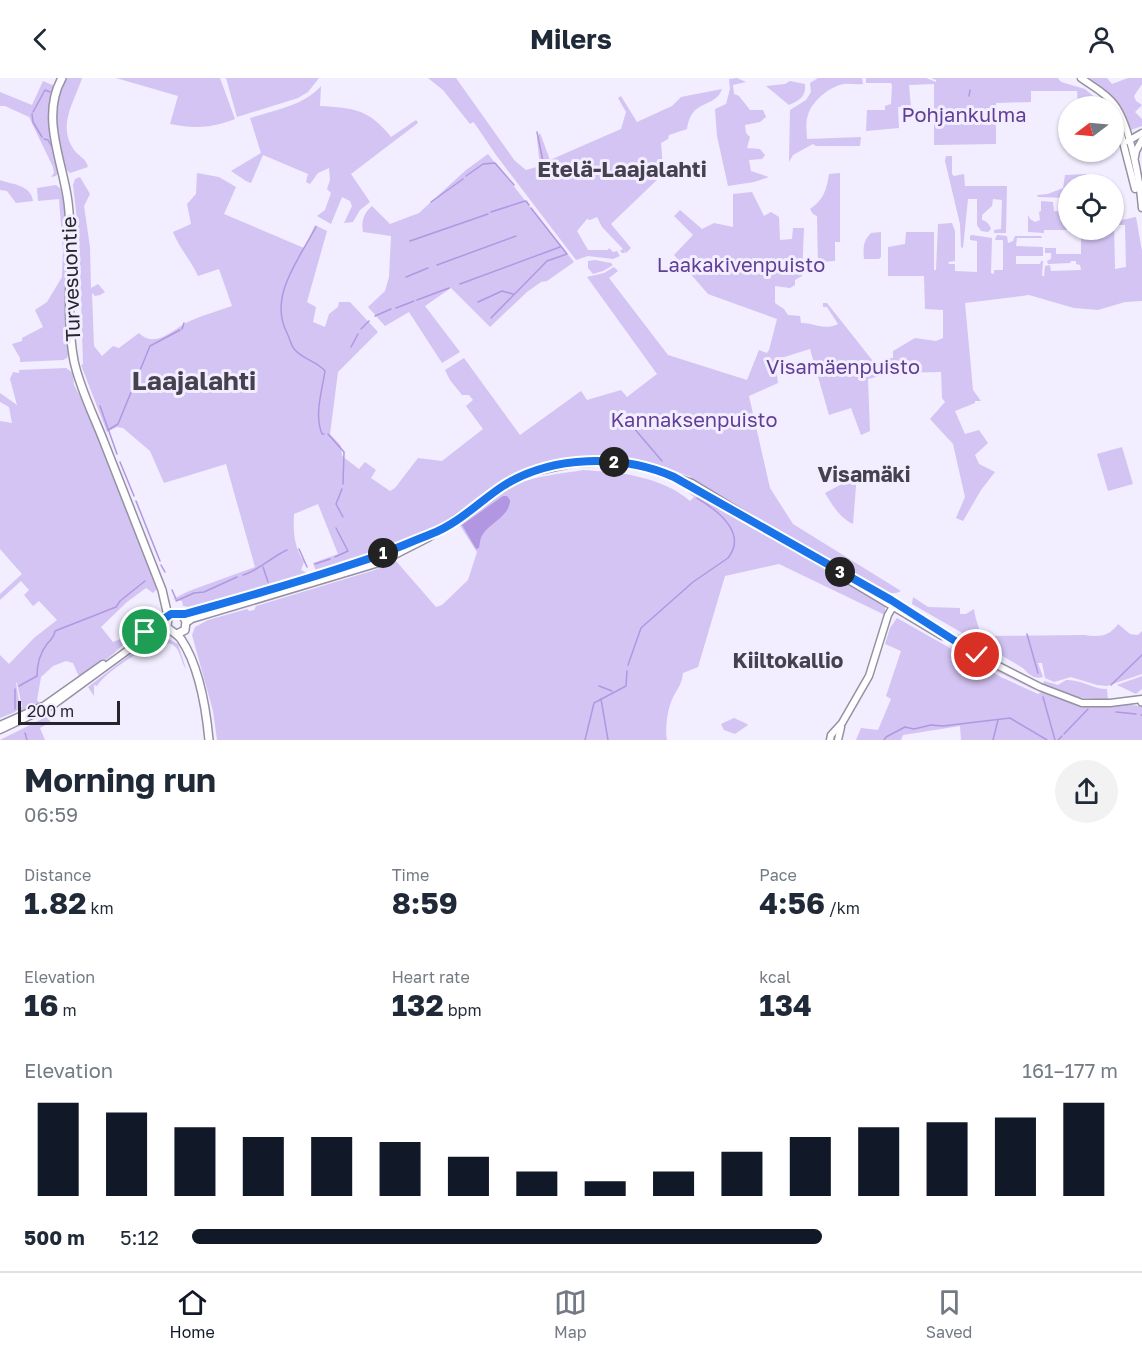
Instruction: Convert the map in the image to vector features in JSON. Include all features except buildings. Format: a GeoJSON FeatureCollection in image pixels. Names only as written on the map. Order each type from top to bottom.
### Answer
{"type":"FeatureCollection","features":[{"type":"Feature","properties":{"kind":"main road","name":"Turvesuontie"},"geometry":{"type":"LineString","coordinates":[[63,78],[56,98],[54,134],[66,186],[70,220],[69,326],[75,363],[171,619],[185,627],[185,636],[208,700],[212,722],[211,740]]}},
{"type":"Feature","properties":{"kind":"main road"},"geometry":{"type":"LineString","coordinates":[[1081,78],[1110,99],[1117,107],[1125,125],[1142,213]]}},
{"type":"Feature","properties":{"kind":"main road"},"geometry":{"type":"LineString","coordinates":[[1096,89],[1102,96]]}},
{"type":"Feature","properties":{"kind":"main road"},"geometry":{"type":"LineString","coordinates":[[1127,144],[1142,133]]}},
{"type":"Feature","properties":{"kind":"main road"},"geometry":{"type":"LineString","coordinates":[[1124,135],[1135,166],[1142,208]]}},
{"type":"Feature","properties":{"kind":"main road"},"geometry":{"type":"LineString","coordinates":[[1127,144],[1141,141]]}},
{"type":"Feature","properties":{"kind":"main road"},"geometry":{"type":"LineString","coordinates":[[1135,166],[1136,151],[1141,141]]}},
{"type":"Feature","properties":{"kind":"main road"},"geometry":{"type":"LineString","coordinates":[[177,634],[185,627],[210,614],[362,569],[401,553],[442,529],[510,482],[538,470],[589,461],[627,464],[653,469],[674,477],[1004,670],[1066,698],[1089,703],[1142,702]]}},
{"type":"Feature","properties":{"kind":"main road"},"geometry":{"type":"LineString","coordinates":[[0,725],[45,705],[141,636],[171,619],[362,561],[442,529]]}},
{"type":"Feature","properties":{"kind":"main road"},"geometry":{"type":"LineString","coordinates":[[834,738],[873,668],[885,626],[895,606]]}},
{"type":"Feature","properties":{"kind":"main road"},"geometry":{"type":"LineString","coordinates":[[171,619],[198,682],[211,740]]}},
{"type":"Feature","properties":{"kind":"main road"},"geometry":{"type":"LineString","coordinates":[[0,730],[53,705],[171,619]]}},
{"type":"Feature","properties":{"kind":"green space"},"geometry":{"type":"Polygon","coordinates":[[[66,78],[82,78],[69,114],[67,132],[74,150],[88,167],[70,173],[62,161],[56,121],[58,102],[66,78]]]}},
{"type":"Feature","properties":{"kind":"green space"},"geometry":{"type":"Polygon","coordinates":[[[116,78],[220,78],[235,119],[203,127],[170,124],[178,96],[116,78]]]}},
{"type":"Feature","properties":{"kind":"green space"},"geometry":{"type":"Polygon","coordinates":[[[226,78],[319,78],[308,92],[298,98],[237,117],[226,78]]]}},
{"type":"Feature","properties":{"kind":"green space"},"geometry":{"type":"Polygon","coordinates":[[[428,78],[456,78],[515,161],[526,170],[540,166],[537,138],[540,133],[550,160],[621,129],[626,112],[618,98],[621,96],[637,122],[672,106],[681,97],[722,89],[714,99],[693,112],[687,129],[669,135],[668,139],[661,143],[663,168],[660,177],[611,224],[631,248],[626,253],[624,250],[625,253],[622,253],[620,251],[623,249],[602,227],[597,217],[587,219],[577,231],[588,250],[608,250],[609,248],[613,252],[617,251],[620,256],[613,259],[588,256],[576,260],[475,124],[473,122],[470,124],[443,90],[428,78]]]}},
{"type":"Feature","properties":{"kind":"green space"},"geometry":{"type":"Polygon","coordinates":[[[737,78],[746,82],[733,85],[734,94],[739,96],[750,110],[763,110],[766,117],[760,122],[745,125],[746,133],[750,137],[747,148],[760,149],[765,155],[762,159],[749,160],[751,171],[769,177],[728,186],[717,136],[715,109],[726,104],[730,89],[729,79],[737,78]]]}},
{"type":"Feature","properties":{"kind":"green space"},"geometry":{"type":"Polygon","coordinates":[[[818,78],[862,78],[863,84],[839,85],[817,100],[807,118],[807,139],[861,137],[860,146],[816,146],[813,144],[793,155],[789,162],[790,110],[806,100],[811,92],[810,83],[818,78]]]}},
{"type":"Feature","properties":{"kind":"green space","name":"Pohjankulma"},"geometry":{"type":"Polygon","coordinates":[[[866,78],[926,78],[936,82],[931,78],[1058,78],[1061,82],[1085,89],[1093,96],[1077,96],[1077,91],[1031,91],[1031,102],[996,103],[996,144],[934,145],[934,84],[909,85],[911,107],[898,107],[899,128],[866,131],[867,110],[885,110],[885,106],[891,104],[892,86],[891,83],[866,83],[866,78]]]}},
{"type":"Feature","properties":{"kind":"green space"},"geometry":{"type":"Polygon","coordinates":[[[1089,78],[1107,78],[1112,84],[1128,78],[1142,78],[1142,84],[1134,96],[1136,101],[1142,105],[1135,112],[1142,119],[1142,126],[1131,130],[1124,115],[1124,96],[1110,96],[1089,78]]]}},
{"type":"Feature","properties":{"kind":"green space"},"geometry":{"type":"Polygon","coordinates":[[[43,81],[57,87],[53,95],[59,171],[56,176],[51,177],[54,173],[53,167],[29,117],[0,106],[0,92],[32,105],[43,81]]]}},
{"type":"Feature","properties":{"kind":"green space"},"geometry":{"type":"Polygon","coordinates":[[[790,81],[805,84],[805,88],[801,98],[789,105],[766,86],[785,84],[790,81]]]}},
{"type":"Feature","properties":{"kind":"green space"},"geometry":{"type":"Polygon","coordinates":[[[321,86],[320,106],[352,109],[368,115],[391,137],[416,120],[418,123],[351,174],[370,202],[360,210],[353,222],[344,223],[352,206],[350,201],[342,197],[331,224],[317,216],[325,210],[331,193],[327,189],[330,180],[329,168],[318,173],[310,184],[306,182],[308,174],[263,155],[251,183],[231,171],[261,153],[250,118],[297,103],[321,86]]]}},
{"type":"Feature","properties":{"kind":"green space"},"geometry":{"type":"Polygon","coordinates":[[[488,154],[574,262],[527,292],[490,327],[451,288],[425,306],[460,352],[442,363],[409,312],[385,326],[368,307],[385,291],[389,277],[391,236],[363,232],[362,224],[365,214],[372,206],[390,224],[419,213],[466,170],[488,154]]]}},
{"type":"Feature","properties":{"kind":"green space"},"geometry":{"type":"Polygon","coordinates":[[[946,156],[952,156],[954,176],[964,174],[965,186],[1007,186],[1006,233],[994,233],[994,230],[1001,229],[1002,200],[993,199],[992,206],[982,215],[982,220],[987,222],[991,228],[988,232],[981,231],[977,225],[977,199],[968,199],[963,248],[961,247],[960,224],[945,161],[946,156]]]}},
{"type":"Feature","properties":{"kind":"green space"},"geometry":{"type":"Polygon","coordinates":[[[197,173],[219,177],[236,187],[224,214],[304,248],[315,225],[327,231],[307,302],[316,307],[313,322],[325,327],[329,314],[338,307],[339,302],[350,302],[378,332],[338,372],[330,434],[341,446],[342,456],[359,469],[365,462],[376,470],[371,478],[390,491],[395,488],[418,458],[442,461],[483,429],[466,406],[473,400],[469,395],[462,395],[445,370],[464,358],[520,435],[581,391],[587,400],[621,390],[627,397],[657,374],[587,277],[604,273],[614,267],[618,271],[609,278],[668,355],[747,380],[759,350],[767,353],[769,350],[777,319],[708,294],[674,255],[693,235],[674,216],[680,210],[702,229],[714,223],[733,227],[733,194],[752,192],[764,216],[771,212],[779,217],[780,240],[792,239],[793,228],[804,228],[802,276],[795,280],[795,285],[790,288],[775,286],[775,303],[788,315],[800,316],[801,323],[829,327],[838,324],[827,307],[823,307],[823,303],[827,303],[876,365],[883,365],[883,358],[893,358],[893,351],[915,338],[936,341],[943,338],[943,310],[925,309],[924,276],[888,276],[888,247],[905,244],[906,232],[934,232],[934,270],[936,270],[938,224],[952,223],[955,231],[955,261],[948,262],[955,264],[955,271],[977,272],[977,241],[970,240],[972,235],[992,238],[991,273],[994,274],[994,270],[1003,270],[1003,240],[995,240],[997,235],[1007,236],[1008,243],[1013,241],[1015,236],[1041,236],[1042,238],[1017,238],[1016,246],[1043,247],[1043,256],[1016,256],[1016,264],[1040,264],[1043,261],[1042,276],[1044,276],[1045,266],[1050,265],[1051,271],[1081,270],[1076,261],[1048,264],[1051,253],[1045,253],[1045,248],[1056,248],[1056,254],[1081,254],[1081,240],[1114,240],[1115,269],[1126,267],[1124,220],[1136,217],[1142,251],[1142,301],[1125,302],[1098,310],[1074,308],[1029,295],[965,303],[973,390],[981,401],[975,401],[955,411],[965,434],[979,430],[988,443],[975,455],[979,464],[995,472],[981,490],[963,521],[956,518],[965,497],[953,444],[930,419],[945,402],[942,398],[941,372],[892,373],[868,379],[870,431],[861,435],[851,408],[829,415],[810,349],[778,359],[775,363],[778,383],[749,396],[770,488],[793,524],[901,591],[896,593],[883,591],[839,570],[690,481],[691,477],[661,466],[654,467],[614,460],[584,460],[548,465],[525,472],[504,482],[434,531],[345,565],[343,562],[316,571],[313,563],[338,554],[318,504],[294,514],[295,539],[304,562],[301,570],[307,573],[189,607],[183,606],[182,601],[173,599],[255,567],[226,464],[164,483],[150,451],[123,428],[117,427],[107,432],[81,365],[83,364],[79,237],[73,185],[75,179],[80,177],[90,194],[84,206],[90,247],[91,288],[98,284],[105,292],[95,296],[92,293],[94,346],[102,356],[113,346],[119,348],[139,333],[145,338],[158,339],[190,321],[232,306],[219,269],[198,276],[173,232],[191,224],[187,204],[196,194],[197,173]]]}},
{"type":"Feature","properties":{"kind":"green space"},"geometry":{"type":"Polygon","coordinates":[[[840,173],[840,242],[835,242],[835,261],[821,262],[818,265],[817,216],[810,209],[819,202],[824,193],[829,174],[840,173]]]}},
{"type":"Feature","properties":{"kind":"green space"},"geometry":{"type":"Polygon","coordinates":[[[0,180],[25,189],[32,196],[33,201],[16,203],[7,191],[0,190],[0,180]]]}},
{"type":"Feature","properties":{"kind":"green space"},"geometry":{"type":"Polygon","coordinates":[[[56,185],[61,189],[67,215],[69,246],[66,315],[70,350],[67,358],[63,360],[20,362],[12,344],[22,341],[22,338],[43,327],[35,310],[47,302],[62,277],[63,251],[59,199],[38,201],[37,188],[56,185]]]}},
{"type":"Feature","properties":{"kind":"green space"},"geometry":{"type":"Polygon","coordinates":[[[1058,190],[1058,198],[1038,197],[1037,195],[1058,190]]]}},
{"type":"Feature","properties":{"kind":"green space"},"geometry":{"type":"Polygon","coordinates":[[[1041,201],[1053,202],[1054,211],[1058,211],[1058,230],[1044,230],[1044,233],[1028,232],[1028,215],[1035,222],[1040,220],[1039,212],[1041,201]]]}},
{"type":"Feature","properties":{"kind":"green space"},"geometry":{"type":"Polygon","coordinates":[[[881,232],[881,257],[864,259],[866,239],[871,233],[881,232]]]}},
{"type":"Feature","properties":{"kind":"green space"},"geometry":{"type":"Polygon","coordinates":[[[595,260],[613,265],[593,274],[588,268],[588,261],[595,260]]]}},
{"type":"Feature","properties":{"kind":"green space"},"geometry":{"type":"Polygon","coordinates":[[[66,368],[73,373],[74,385],[83,402],[158,588],[153,593],[146,588],[127,602],[101,627],[113,642],[128,638],[114,653],[80,679],[73,663],[66,661],[53,666],[41,677],[37,700],[40,704],[19,713],[22,706],[16,682],[20,708],[0,718],[0,655],[9,664],[34,638],[57,620],[39,601],[33,606],[24,595],[29,590],[21,581],[0,600],[0,594],[22,574],[0,549],[0,421],[12,423],[9,407],[0,402],[0,393],[17,405],[10,379],[13,372],[66,368]]]}},
{"type":"Feature","properties":{"kind":"green space"},"geometry":{"type":"Polygon","coordinates":[[[1122,447],[1133,484],[1108,491],[1097,454],[1122,447]]]}},
{"type":"Feature","properties":{"kind":"green space"},"geometry":{"type":"Polygon","coordinates":[[[583,470],[625,474],[653,481],[679,493],[690,501],[694,497],[688,492],[691,490],[753,523],[885,604],[885,615],[779,564],[725,576],[698,667],[683,673],[670,705],[667,740],[217,740],[213,711],[192,635],[195,627],[208,620],[247,609],[254,610],[256,606],[375,570],[396,561],[436,607],[442,605],[468,580],[477,552],[459,524],[495,497],[518,484],[583,470]]]}},
{"type":"Feature","properties":{"kind":"green space"},"geometry":{"type":"Polygon","coordinates":[[[855,477],[853,524],[840,515],[825,493],[855,477]]]}},
{"type":"Feature","properties":{"kind":"green space"},"geometry":{"type":"Polygon","coordinates":[[[913,597],[928,607],[960,608],[960,614],[966,614],[974,609],[981,636],[1099,636],[1107,634],[1118,624],[1130,634],[1138,635],[1142,631],[1142,674],[1107,686],[1071,677],[1054,682],[1045,678],[1042,663],[1038,663],[1043,677],[1034,677],[1023,668],[912,604],[913,597]]]}},
{"type":"Feature","properties":{"kind":"green space"},"geometry":{"type":"Polygon","coordinates":[[[897,618],[1001,677],[1038,694],[1043,691],[1065,699],[1142,706],[1142,740],[961,740],[960,726],[903,735],[901,740],[856,740],[861,728],[878,730],[891,699],[886,696],[901,651],[885,644],[890,628],[897,618]]]}},
{"type":"Feature","properties":{"kind":"green space"},"geometry":{"type":"Polygon","coordinates":[[[926,630],[1029,684],[1036,688],[1035,690],[992,669],[926,630]]]}},
{"type":"Feature","properties":{"kind":"green space"},"geometry":{"type":"Polygon","coordinates":[[[163,636],[178,644],[186,669],[178,650],[173,645],[166,643],[156,645],[133,656],[110,672],[97,686],[94,685],[94,696],[88,687],[136,650],[163,636]]]}},
{"type":"Feature","properties":{"kind":"green space"},"geometry":{"type":"Polygon","coordinates":[[[1142,676],[1142,689],[1136,694],[1117,685],[1142,676]]]}},
{"type":"Feature","properties":{"kind":"green space"},"geometry":{"type":"Polygon","coordinates":[[[1066,680],[1107,689],[1108,700],[1073,697],[1043,685],[1044,681],[1058,685],[1066,680]]]}},
{"type":"Feature","properties":{"kind":"green space"},"geometry":{"type":"Polygon","coordinates":[[[46,717],[51,722],[40,728],[45,740],[0,740],[46,717]]]}},
{"type":"Feature","properties":{"kind":"green space"},"geometry":{"type":"Polygon","coordinates":[[[734,718],[748,725],[735,734],[724,730],[721,724],[734,718]]]}},
{"type":"Feature","properties":{"kind":"shaded area"},"geometry":{"type":"Polygon","coordinates":[[[503,496],[507,496],[510,500],[507,510],[486,530],[479,548],[476,549],[462,525],[503,496]]]}},
{"type":"Feature","properties":{"kind":"waterway"},"geometry":{"type":"LineString","coordinates":[[33,112],[45,90],[50,92]]}},
{"type":"Feature","properties":{"kind":"waterway"},"geometry":{"type":"LineString","coordinates":[[969,96],[970,90]]}},
{"type":"Feature","properties":{"kind":"waterway"},"geometry":{"type":"LineString","coordinates":[[32,114],[33,122],[42,137]]}},
{"type":"Feature","properties":{"kind":"waterway"},"geometry":{"type":"LineString","coordinates":[[537,132],[544,166]]}},
{"type":"Feature","properties":{"kind":"waterway"},"geometry":{"type":"LineString","coordinates":[[44,139],[48,140],[52,147]]}},
{"type":"Feature","properties":{"kind":"waterway"},"geometry":{"type":"LineString","coordinates":[[466,176],[483,164],[495,163],[514,185]]}},
{"type":"Feature","properties":{"kind":"waterway"},"geometry":{"type":"LineString","coordinates":[[431,202],[463,179]]}},
{"type":"Feature","properties":{"kind":"waterway"},"geometry":{"type":"LineString","coordinates":[[491,212],[525,201]]}},
{"type":"Feature","properties":{"kind":"waterway"},"geometry":{"type":"LineString","coordinates":[[526,201],[529,205]]}},
{"type":"Feature","properties":{"kind":"waterway"},"geometry":{"type":"LineString","coordinates":[[491,318],[547,261],[567,254],[531,208]]}},
{"type":"Feature","properties":{"kind":"waterway"},"geometry":{"type":"LineString","coordinates":[[410,241],[488,214]]}},
{"type":"Feature","properties":{"kind":"waterway"},"geometry":{"type":"LineString","coordinates":[[316,227],[288,278],[281,306],[282,319],[294,348],[325,371],[319,411],[320,427],[324,434]]}},
{"type":"Feature","properties":{"kind":"waterway"},"geometry":{"type":"LineString","coordinates":[[437,265],[516,236]]}},
{"type":"Feature","properties":{"kind":"waterway"},"geometry":{"type":"LineString","coordinates":[[460,284],[560,247]]}},
{"type":"Feature","properties":{"kind":"waterway"},"geometry":{"type":"LineString","coordinates":[[406,277],[428,268]]}},
{"type":"Feature","properties":{"kind":"waterway"},"geometry":{"type":"LineString","coordinates":[[417,300],[449,288]]}},
{"type":"Feature","properties":{"kind":"waterway"},"geometry":{"type":"LineString","coordinates":[[478,302],[502,291],[513,294]]}},
{"type":"Feature","properties":{"kind":"waterway"},"geometry":{"type":"LineString","coordinates":[[396,308],[414,301]]}},
{"type":"Feature","properties":{"kind":"waterway"},"geometry":{"type":"LineString","coordinates":[[375,316],[391,309]]}},
{"type":"Feature","properties":{"kind":"waterway"},"geometry":{"type":"LineString","coordinates":[[361,329],[369,321]]}},
{"type":"Feature","properties":{"kind":"waterway"},"geometry":{"type":"LineString","coordinates":[[182,329],[184,323]]}},
{"type":"Feature","properties":{"kind":"waterway"},"geometry":{"type":"LineString","coordinates":[[108,430],[118,424],[150,346],[180,330]]}},
{"type":"Feature","properties":{"kind":"waterway"},"geometry":{"type":"LineString","coordinates":[[351,347],[358,334]]}},
{"type":"Feature","properties":{"kind":"waterway"},"geometry":{"type":"LineString","coordinates":[[100,406],[117,454]]}},
{"type":"Feature","properties":{"kind":"waterway"},"geometry":{"type":"LineString","coordinates":[[615,411],[627,420],[662,461]]}},
{"type":"Feature","properties":{"kind":"waterway"},"geometry":{"type":"LineString","coordinates":[[328,434],[344,452],[343,484]]}},
{"type":"Feature","properties":{"kind":"waterway"},"geometry":{"type":"LineString","coordinates":[[120,462],[134,496]]}},
{"type":"Feature","properties":{"kind":"waterway"},"geometry":{"type":"LineString","coordinates":[[342,489],[336,504],[343,517]]}},
{"type":"Feature","properties":{"kind":"waterway"},"geometry":{"type":"LineString","coordinates":[[628,665],[641,628],[693,582],[728,558],[733,549],[732,531],[727,523],[697,498]]}},
{"type":"Feature","properties":{"kind":"waterway"},"geometry":{"type":"LineString","coordinates":[[136,501],[160,561]]}},
{"type":"Feature","properties":{"kind":"waterway"},"geometry":{"type":"LineString","coordinates":[[335,557],[348,551],[336,528]]}},
{"type":"Feature","properties":{"kind":"waterway"},"geometry":{"type":"LineString","coordinates":[[299,549],[307,567]]}},
{"type":"Feature","properties":{"kind":"waterway"},"geometry":{"type":"LineString","coordinates":[[243,575],[287,550]]}},
{"type":"Feature","properties":{"kind":"waterway"},"geometry":{"type":"LineString","coordinates":[[315,564],[330,559]]}},
{"type":"Feature","properties":{"kind":"waterway"},"geometry":{"type":"LineString","coordinates":[[161,565],[165,572]]}},
{"type":"Feature","properties":{"kind":"waterway"},"geometry":{"type":"LineString","coordinates":[[263,567],[268,582]]}},
{"type":"Feature","properties":{"kind":"waterway"},"geometry":{"type":"LineString","coordinates":[[176,601],[194,593],[204,592],[237,577]]}},
{"type":"Feature","properties":{"kind":"waterway"},"geometry":{"type":"LineString","coordinates":[[19,686],[37,676],[41,655],[55,631],[116,607],[145,581]]}},
{"type":"Feature","properties":{"kind":"waterway"},"geometry":{"type":"LineString","coordinates":[[172,590],[176,599]]}},
{"type":"Feature","properties":{"kind":"waterway"},"geometry":{"type":"LineString","coordinates":[[1027,634],[1038,673]]}},
{"type":"Feature","properties":{"kind":"waterway"},"geometry":{"type":"LineString","coordinates":[[1111,685],[1142,655]]}},
{"type":"Feature","properties":{"kind":"waterway"},"geometry":{"type":"LineString","coordinates":[[585,740],[594,703],[626,686],[627,671]]}},
{"type":"Feature","properties":{"kind":"waterway"},"geometry":{"type":"LineString","coordinates":[[599,686],[612,691]]}},
{"type":"Feature","properties":{"kind":"waterway"},"geometry":{"type":"LineString","coordinates":[[15,689],[15,709]]}},
{"type":"Feature","properties":{"kind":"waterway"},"geometry":{"type":"LineString","coordinates":[[1043,697],[1055,740]]}},
{"type":"Feature","properties":{"kind":"waterway"},"geometry":{"type":"LineString","coordinates":[[601,699],[608,740]]}},
{"type":"Feature","properties":{"kind":"waterway"},"geometry":{"type":"LineString","coordinates":[[1064,734],[1088,709]]}},
{"type":"Feature","properties":{"kind":"waterway"},"geometry":{"type":"LineString","coordinates":[[1116,712],[1136,714]]}},
{"type":"Feature","properties":{"kind":"waterway"},"geometry":{"type":"LineString","coordinates":[[884,740],[905,727],[914,729],[931,725],[943,726],[1010,718],[1047,740]]}},
{"type":"Feature","properties":{"kind":"waterway"},"geometry":{"type":"LineString","coordinates":[[993,740],[998,720]]}},
{"type":"Feature","properties":{"kind":"waterway"},"geometry":{"type":"LineString","coordinates":[[25,733],[27,740]]}},
{"type":"Feature","properties":{"kind":"waterway"},"geometry":{"type":"LineString","coordinates":[[1058,740],[1062,736]]}},
{"type":"Feature","properties":{"kind":"district","name":"Etelä-Laajalahti"},"geometry":{"type":"Point","coordinates":[622,169]}},
{"type":"Feature","properties":{"kind":"district","name":"Laajalahti"},"geometry":{"type":"Point","coordinates":[194,381]}},
{"type":"Feature","properties":{"kind":"district","name":"Visamäki"},"geometry":{"type":"Point","coordinates":[864,475]}},
{"type":"Feature","properties":{"kind":"district","name":"Kiiltokallio"},"geometry":{"type":"Point","coordinates":[788,661]}},
{"type":"Feature","properties":{"kind":"route"},"geometry":{"type":"LineString","coordinates":[[145,632],[171,614],[182,615],[362,561],[442,529],[522,476],[538,470],[589,461],[639,465],[674,477],[836,571],[891,600],[977,655]]}},
{"type":"Feature","properties":{"kind":"park label","name":"Laakakivenpuisto"},"geometry":{"type":"Point","coordinates":[741,265]}},
{"type":"Feature","properties":{"kind":"park label","name":"Visamäenpuisto"},"geometry":{"type":"Point","coordinates":[843,367]}},
{"type":"Feature","properties":{"kind":"park label","name":"Kannaksenpuisto"},"geometry":{"type":"Point","coordinates":[694,420]}}]}
